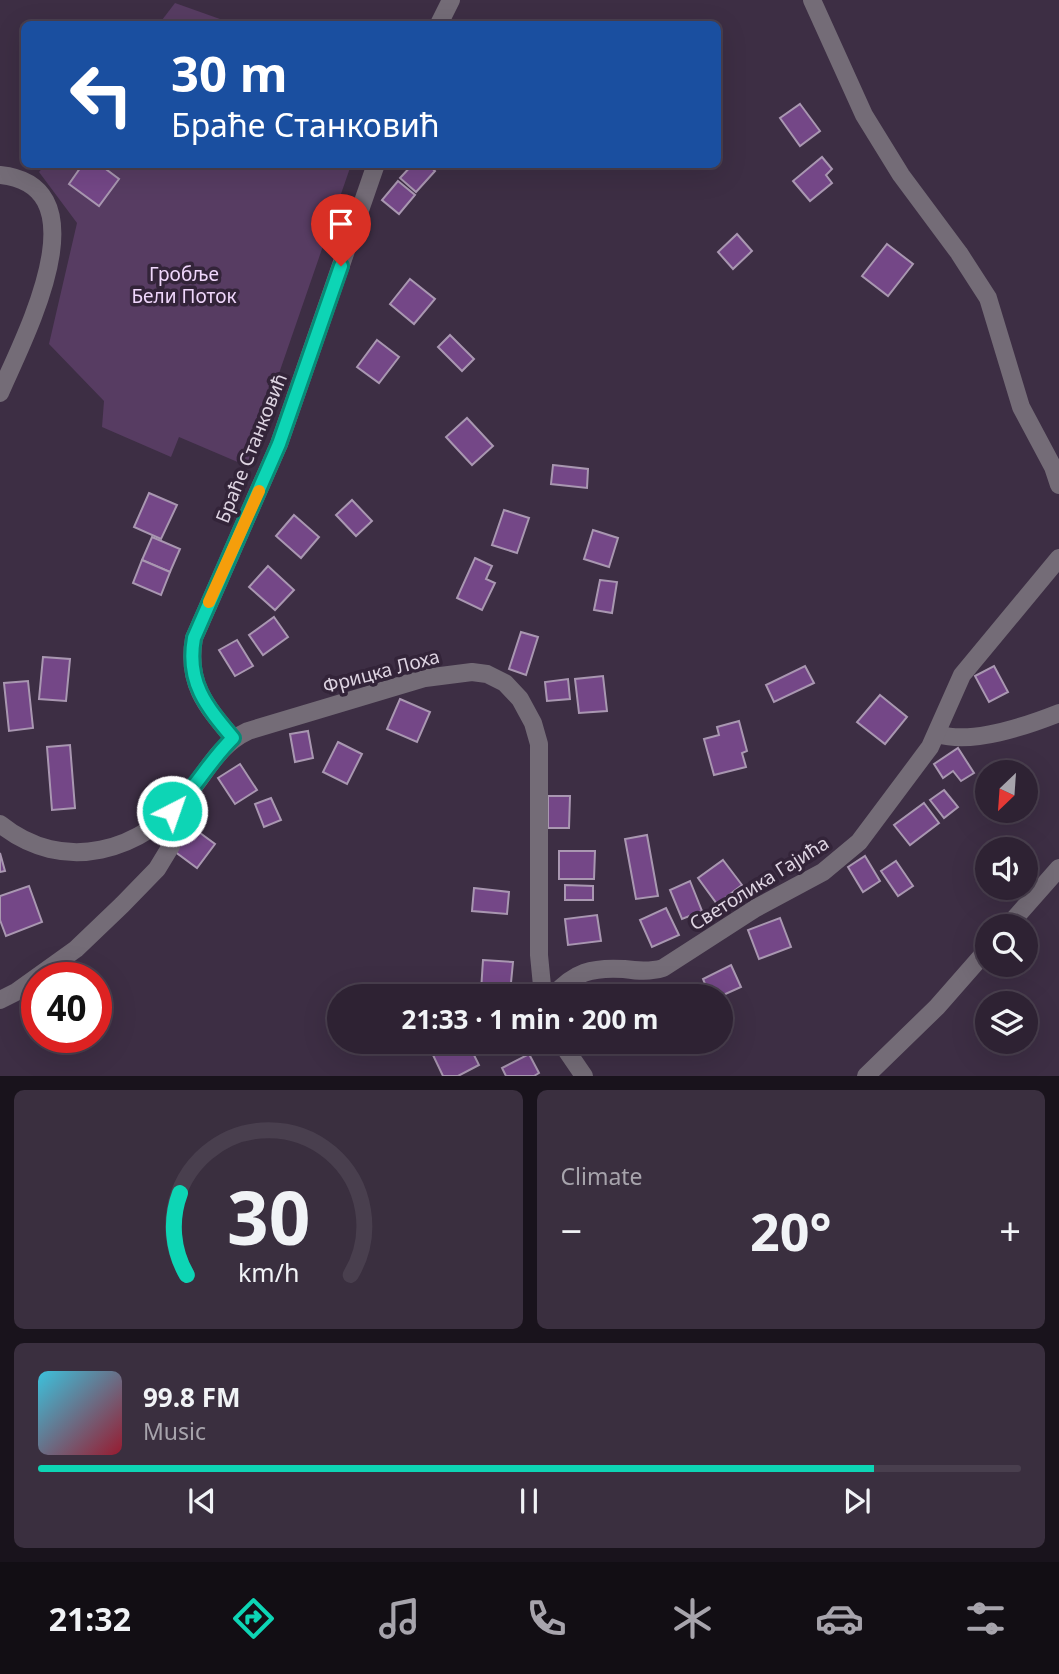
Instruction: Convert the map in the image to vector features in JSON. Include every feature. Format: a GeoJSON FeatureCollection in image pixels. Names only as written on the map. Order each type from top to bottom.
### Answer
{"type":"FeatureCollection","features":[{"type":"Feature","properties":{"kind":"street"},"geometry":{"type":"LineString","coordinates":[[440,21],[451,0]]}},
{"type":"Feature","properties":{"kind":"street"},"geometry":{"type":"LineString","coordinates":[[812,0],[864,115],[901,175],[959,253],[988,298],[1021,407],[1056,466],[1059,485]]}},
{"type":"Feature","properties":{"kind":"street","name":"Браће Станковић"},"geometry":{"type":"LineString","coordinates":[[233,738],[204,702],[197,685],[192,666],[194,638],[279,444],[375,168]]}},
{"type":"Feature","properties":{"kind":"street"},"geometry":{"type":"LineString","coordinates":[[0,175],[12,176],[27,183],[42,196],[51,215],[54,230],[48,271],[0,393]]}},
{"type":"Feature","properties":{"kind":"street","name":"Светолика Гајића"},"geometry":{"type":"LineString","coordinates":[[564,984],[579,974],[613,969],[649,971],[663,968],[756,908],[833,865],[867,832],[898,792],[938,734],[956,685],[962,676],[1059,558]]}},
{"type":"Feature","properties":{"kind":"street","name":"Фрицка Лоха"},"geometry":{"type":"LineString","coordinates":[[0,824],[36,845],[68,852],[101,851],[146,833],[172,811],[190,793],[215,757],[233,738],[278,721],[425,678],[487,674],[505,683],[526,711],[533,723],[539,744],[539,955],[542,984]]}},
{"type":"Feature","properties":{"kind":"street"},"geometry":{"type":"LineString","coordinates":[[938,734],[948,737],[974,736],[1019,727],[1059,713]]}},
{"type":"Feature","properties":{"kind":"street"},"geometry":{"type":"LineString","coordinates":[[0,1000],[16,992],[76,949],[157,869],[171,846],[179,823],[172,811]]}},
{"type":"Feature","properties":{"kind":"street"},"geometry":{"type":"LineString","coordinates":[[1019,914],[1059,868]]}},
{"type":"Feature","properties":{"kind":"street"},"geometry":{"type":"LineString","coordinates":[[866,1076],[937,1007],[975,964]]}},
{"type":"Feature","properties":{"kind":"street"},"geometry":{"type":"LineString","coordinates":[[570,1054],[584,1076]]}},
{"type":"Feature","properties":{"kind":"green space"},"geometry":{"type":"Polygon","coordinates":[[[175,3],[226,21],[161,21],[175,3]]]}},
{"type":"Feature","properties":{"kind":"green space","name":"Гробље Бели Поток"},"geometry":{"type":"Polygon","coordinates":[[[42,168],[350,168],[247,466],[179,437],[171,457],[102,427],[104,401],[49,344],[77,223],[39,172],[42,168]]]}},
{"type":"Feature","properties":{"kind":"building"},"geometry":{"type":"Polygon","coordinates":[[[800,104],[820,131],[800,146],[780,118],[800,104]]]}},
{"type":"Feature","properties":{"kind":"building"},"geometry":{"type":"Polygon","coordinates":[[[822,157],[832,169],[826,175],[832,183],[810,201],[793,181],[822,157]]]}},
{"type":"Feature","properties":{"kind":"building"},"geometry":{"type":"Polygon","coordinates":[[[80,168],[104,168],[119,179],[99,206],[69,184],[80,168]]]}},
{"type":"Feature","properties":{"kind":"building"},"geometry":{"type":"Polygon","coordinates":[[[409,168],[432,168],[435,171],[416,192],[400,178],[409,168]]]}},
{"type":"Feature","properties":{"kind":"building"},"geometry":{"type":"Polygon","coordinates":[[[398,181],[415,195],[399,214],[382,200],[398,181]]]}},
{"type":"Feature","properties":{"kind":"building"},"geometry":{"type":"Polygon","coordinates":[[[737,234],[752,251],[733,269],[718,252],[737,234]]]}},
{"type":"Feature","properties":{"kind":"building"},"geometry":{"type":"Polygon","coordinates":[[[887,244],[913,264],[888,296],[862,276],[887,244]]]}},
{"type":"Feature","properties":{"kind":"building"},"geometry":{"type":"Polygon","coordinates":[[[410,279],[435,299],[414,324],[390,304],[410,279]]]}},
{"type":"Feature","properties":{"kind":"building"},"geometry":{"type":"Polygon","coordinates":[[[450,335],[474,359],[462,371],[438,347],[450,335]]]}},
{"type":"Feature","properties":{"kind":"building"},"geometry":{"type":"Polygon","coordinates":[[[377,340],[399,357],[379,383],[357,367],[377,340]]]}},
{"type":"Feature","properties":{"kind":"building"},"geometry":{"type":"Polygon","coordinates":[[[467,418],[493,446],[472,465],[446,437],[467,418]]]}},
{"type":"Feature","properties":{"kind":"building"},"geometry":{"type":"Polygon","coordinates":[[[553,465],[588,469],[587,488],[551,484],[553,465]]]}},
{"type":"Feature","properties":{"kind":"building"},"geometry":{"type":"Polygon","coordinates":[[[149,493],[177,505],[161,539],[134,527],[149,493]]]}},
{"type":"Feature","properties":{"kind":"building"},"geometry":{"type":"Polygon","coordinates":[[[352,500],[372,521],[356,536],[336,515],[352,500]]]}},
{"type":"Feature","properties":{"kind":"building"},"geometry":{"type":"Polygon","coordinates":[[[504,510],[529,518],[517,553],[492,545],[504,510]]]}},
{"type":"Feature","properties":{"kind":"building"},"geometry":{"type":"Polygon","coordinates":[[[294,515],[319,537],[301,558],[276,536],[294,515]]]}},
{"type":"Feature","properties":{"kind":"building"},"geometry":{"type":"Polygon","coordinates":[[[593,530],[618,538],[609,567],[584,559],[593,530]]]}},
{"type":"Feature","properties":{"kind":"building"},"geometry":{"type":"Polygon","coordinates":[[[152,537],[180,549],[170,572],[142,560],[152,537]]]}},
{"type":"Feature","properties":{"kind":"building"},"geometry":{"type":"Polygon","coordinates":[[[475,558],[492,566],[486,579],[495,583],[482,610],[457,598],[475,558]]]}},
{"type":"Feature","properties":{"kind":"building"},"geometry":{"type":"Polygon","coordinates":[[[142,560],[170,572],[161,595],[133,583],[142,560]]]}},
{"type":"Feature","properties":{"kind":"building"},"geometry":{"type":"Polygon","coordinates":[[[268,566],[294,590],[275,610],[249,587],[268,566]]]}},
{"type":"Feature","properties":{"kind":"building"},"geometry":{"type":"Polygon","coordinates":[[[600,580],[617,582],[612,613],[594,610],[600,580]]]}},
{"type":"Feature","properties":{"kind":"building"},"geometry":{"type":"Polygon","coordinates":[[[274,617],[288,637],[263,655],[249,635],[274,617]]]}},
{"type":"Feature","properties":{"kind":"building"},"geometry":{"type":"Polygon","coordinates":[[[521,632],[538,637],[526,675],[509,669],[521,632]]]}},
{"type":"Feature","properties":{"kind":"building"},"geometry":{"type":"Polygon","coordinates":[[[237,640],[253,666],[235,676],[219,650],[237,640]]]}},
{"type":"Feature","properties":{"kind":"building"},"geometry":{"type":"Polygon","coordinates":[[[43,657],[70,659],[66,701],[39,699],[43,657]]]}},
{"type":"Feature","properties":{"kind":"building"},"geometry":{"type":"Polygon","coordinates":[[[805,666],[814,683],[774,702],[766,685],[805,666]]]}},
{"type":"Feature","properties":{"kind":"building"},"geometry":{"type":"Polygon","coordinates":[[[994,666],[1008,692],[989,702],[975,676],[994,666]]]}},
{"type":"Feature","properties":{"kind":"building"},"geometry":{"type":"Polygon","coordinates":[[[603,676],[607,711],[579,713],[575,679],[603,676]]]}},
{"type":"Feature","properties":{"kind":"building"},"geometry":{"type":"Polygon","coordinates":[[[568,679],[570,699],[547,701],[545,682],[568,679]]]}},
{"type":"Feature","properties":{"kind":"building"},"geometry":{"type":"Polygon","coordinates":[[[28,681],[33,728],[9,731],[4,683],[28,681]]]}},
{"type":"Feature","properties":{"kind":"building"},"geometry":{"type":"Polygon","coordinates":[[[880,695],[907,717],[885,744],[857,722],[880,695]]]}},
{"type":"Feature","properties":{"kind":"building"},"geometry":{"type":"Polygon","coordinates":[[[400,699],[430,712],[417,742],[387,729],[400,699]]]}},
{"type":"Feature","properties":{"kind":"building"},"geometry":{"type":"Polygon","coordinates":[[[739,721],[747,751],[742,753],[746,767],[714,775],[704,739],[719,735],[717,727],[739,721]]]}},
{"type":"Feature","properties":{"kind":"building"},"geometry":{"type":"Polygon","coordinates":[[[308,731],[313,758],[295,762],[290,734],[308,731]]]}},
{"type":"Feature","properties":{"kind":"building"},"geometry":{"type":"Polygon","coordinates":[[[338,742],[362,754],[347,784],[323,772],[338,742]]]}},
{"type":"Feature","properties":{"kind":"building"},"geometry":{"type":"Polygon","coordinates":[[[70,745],[75,808],[52,810],[47,747],[70,745]]]}},
{"type":"Feature","properties":{"kind":"building"},"geometry":{"type":"Polygon","coordinates":[[[958,748],[974,773],[961,781],[953,771],[943,778],[934,764],[958,748]]]}},
{"type":"Feature","properties":{"kind":"building"},"geometry":{"type":"Polygon","coordinates":[[[240,764],[257,790],[235,804],[218,778],[240,764]]]}},
{"type":"Feature","properties":{"kind":"building"},"geometry":{"type":"Polygon","coordinates":[[[944,790],[958,807],[944,818],[930,800],[944,790]]]}},
{"type":"Feature","properties":{"kind":"building"},"geometry":{"type":"Polygon","coordinates":[[[548,796],[570,796],[569,828],[548,828],[548,796]]]}},
{"type":"Feature","properties":{"kind":"building"},"geometry":{"type":"Polygon","coordinates":[[[271,798],[281,820],[264,827],[255,804],[271,798]]]}},
{"type":"Feature","properties":{"kind":"building"},"geometry":{"type":"Polygon","coordinates":[[[924,803],[939,823],[910,845],[894,825],[924,803]]]}},
{"type":"Feature","properties":{"kind":"building"},"geometry":{"type":"Polygon","coordinates":[[[192,827],[215,844],[197,868],[174,851],[192,827]]]}},
{"type":"Feature","properties":{"kind":"building"},"geometry":{"type":"Polygon","coordinates":[[[647,835],[658,896],[636,899],[625,839],[647,835]]]}},
{"type":"Feature","properties":{"kind":"building"},"geometry":{"type":"Polygon","coordinates":[[[559,851],[595,851],[594,879],[559,879],[559,851]]]}},
{"type":"Feature","properties":{"kind":"building"},"geometry":{"type":"Polygon","coordinates":[[[0,853],[5,871],[0,872],[0,853]]]}},
{"type":"Feature","properties":{"kind":"building"},"geometry":{"type":"Polygon","coordinates":[[[865,856],[880,881],[863,892],[848,867],[865,856]]]}},
{"type":"Feature","properties":{"kind":"building"},"geometry":{"type":"Polygon","coordinates":[[[723,860],[742,885],[717,904],[698,878],[723,860]]]}},
{"type":"Feature","properties":{"kind":"building"},"geometry":{"type":"Polygon","coordinates":[[[896,861],[913,886],[898,896],[881,871],[896,861]]]}},
{"type":"Feature","properties":{"kind":"building"},"geometry":{"type":"Polygon","coordinates":[[[690,881],[702,911],[682,919],[670,890],[690,881]]]}},
{"type":"Feature","properties":{"kind":"building"},"geometry":{"type":"Polygon","coordinates":[[[565,885],[593,886],[593,900],[565,900],[565,885]]]}},
{"type":"Feature","properties":{"kind":"building"},"geometry":{"type":"Polygon","coordinates":[[[29,886],[42,922],[6,936],[0,920],[0,896],[29,886]]]}},
{"type":"Feature","properties":{"kind":"building"},"geometry":{"type":"Polygon","coordinates":[[[474,888],[509,892],[507,914],[472,911],[474,888]]]}},
{"type":"Feature","properties":{"kind":"building"},"geometry":{"type":"Polygon","coordinates":[[[666,908],[679,935],[652,947],[640,920],[666,908]]]}},
{"type":"Feature","properties":{"kind":"building"},"geometry":{"type":"Polygon","coordinates":[[[597,915],[601,941],[568,945],[565,919],[597,915]]]}},
{"type":"Feature","properties":{"kind":"building"},"geometry":{"type":"Polygon","coordinates":[[[780,918],[791,947],[759,959],[748,930],[780,918]]]}},
{"type":"Feature","properties":{"kind":"building"},"geometry":{"type":"Polygon","coordinates":[[[483,960],[513,962],[511,984],[481,984],[483,960]]]}},
{"type":"Feature","properties":{"kind":"building"},"geometry":{"type":"Polygon","coordinates":[[[731,965],[741,987],[733,991],[733,984],[705,984],[703,979],[731,965]]]}},
{"type":"Feature","properties":{"kind":"building"},"geometry":{"type":"Polygon","coordinates":[[[432,1054],[474,1054],[479,1065],[458,1076],[443,1076],[432,1054]]]}},
{"type":"Feature","properties":{"kind":"building"},"geometry":{"type":"Polygon","coordinates":[[[529,1054],[539,1073],[534,1076],[506,1076],[502,1068],[529,1054]]]}},
{"type":"Feature","properties":{"kind":"slow traffic"},"geometry":{"type":"LineString","coordinates":[[209,602],[259,491]]}},
{"type":"Feature","properties":{"kind":"route"},"geometry":{"type":"LineString","coordinates":[[172,811],[190,793],[215,757],[233,738],[204,702],[197,685],[192,666],[194,638],[270,468],[341,266]]}}]}
